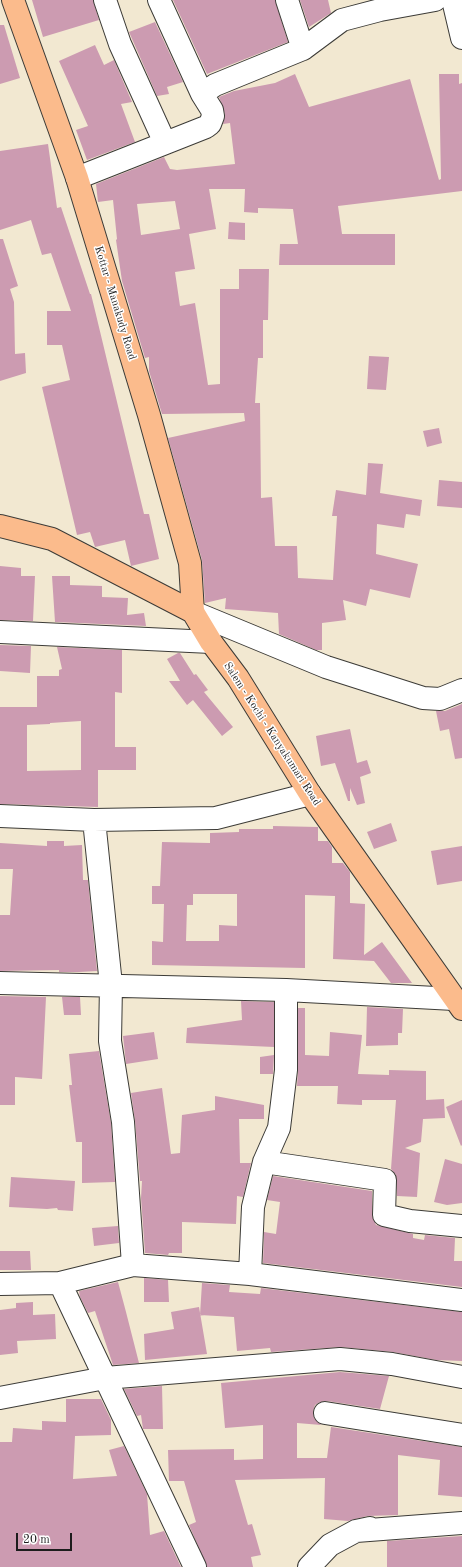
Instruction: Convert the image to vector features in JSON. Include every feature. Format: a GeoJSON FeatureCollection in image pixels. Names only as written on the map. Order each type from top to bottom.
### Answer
{"type":"FeatureCollection","features":[{"type":"Feature","properties":{"kind":"main road","name":"Kottar - Manakudy Road"},"geometry":{"type":"LineString","coordinates":[[13,0],[77,178],[149,415],[190,563],[193,612]]}},
{"type":"Feature","properties":{"kind":"main road"},"geometry":{"type":"LineString","coordinates":[[0,526],[52,539],[193,612]]}},
{"type":"Feature","properties":{"kind":"main road","name":"Salem - Kochi - Kanyakumari Road"},"geometry":{"type":"LineString","coordinates":[[193,612],[211,642],[238,678],[310,794],[458,1004]]}},
{"type":"Feature","properties":{"kind":"street"},"geometry":{"type":"LineString","coordinates":[[105,0],[120,44],[165,143]]}},
{"type":"Feature","properties":{"kind":"street"},"geometry":{"type":"LineString","coordinates":[[77,178],[206,127],[210,124],[213,116],[212,110],[202,94],[159,0]]}},
{"type":"Feature","properties":{"kind":"street"},"geometry":{"type":"LineString","coordinates":[[287,0],[303,49]]}},
{"type":"Feature","properties":{"kind":"street"},"geometry":{"type":"LineString","coordinates":[[202,94],[215,85],[303,49],[342,20],[380,5],[435,0]]}},
{"type":"Feature","properties":{"kind":"street"},"geometry":{"type":"LineString","coordinates":[[453,0],[462,38]]}},
{"type":"Feature","properties":{"kind":"street"},"geometry":{"type":"LineString","coordinates":[[193,612],[326,667],[422,698],[440,699],[462,690]]}},
{"type":"Feature","properties":{"kind":"street"},"geometry":{"type":"LineString","coordinates":[[0,632],[211,642]]}},
{"type":"Feature","properties":{"kind":"street"},"geometry":{"type":"LineString","coordinates":[[0,816],[94,820],[216,818],[310,794]]}},
{"type":"Feature","properties":{"kind":"street"},"geometry":{"type":"LineString","coordinates":[[94,820],[111,986],[110,1041],[123,1122],[133,1265]]}},
{"type":"Feature","properties":{"kind":"street"},"geometry":{"type":"LineString","coordinates":[[0,983],[64,986],[286,990],[458,1004]]}},
{"type":"Feature","properties":{"kind":"street"},"geometry":{"type":"LineString","coordinates":[[250,1274],[253,1207],[264,1162],[280,1128],[286,1070],[286,990]]}},
{"type":"Feature","properties":{"kind":"street"},"geometry":{"type":"LineString","coordinates":[[264,1162],[385,1180],[384,1215],[410,1221],[462,1226]]}},
{"type":"Feature","properties":{"kind":"street"},"geometry":{"type":"LineString","coordinates":[[0,1284],[60,1282],[133,1265],[250,1274],[462,1300]]}},
{"type":"Feature","properties":{"kind":"street"},"geometry":{"type":"LineString","coordinates":[[60,1282],[195,1567]]}},
{"type":"Feature","properties":{"kind":"street"},"geometry":{"type":"LineString","coordinates":[[0,1398],[105,1378],[340,1359],[392,1364],[462,1377]]}},
{"type":"Feature","properties":{"kind":"street"},"geometry":{"type":"LineString","coordinates":[[325,1413],[462,1435]]}},
{"type":"Feature","properties":{"kind":"street"},"geometry":{"type":"LineString","coordinates":[[309,1567],[330,1545],[356,1531],[400,1522]]}},
{"type":"Feature","properties":{"kind":"street"},"geometry":{"type":"LineString","coordinates":[[356,1531],[462,1523]]}},
{"type":"Feature","properties":{"kind":"building"},"geometry":{"type":"Polygon","coordinates":[[[32,0],[93,0],[99,20],[43,37],[32,0]]]}},
{"type":"Feature","properties":{"kind":"building"},"geometry":{"type":"Polygon","coordinates":[[[173,0],[275,0],[288,42],[207,74],[173,0]]]}},
{"type":"Feature","properties":{"kind":"building"},"geometry":{"type":"Polygon","coordinates":[[[300,0],[328,0],[331,13],[309,27],[300,0]]]}},
{"type":"Feature","properties":{"kind":"building"},"geometry":{"type":"Polygon","coordinates":[[[155,22],[183,82],[167,87],[169,94],[157,96],[129,32],[155,22]]]}},
{"type":"Feature","properties":{"kind":"building"},"geometry":{"type":"Polygon","coordinates":[[[0,25],[4,25],[20,78],[0,84],[0,25]]]}},
{"type":"Feature","properties":{"kind":"building"},"geometry":{"type":"Polygon","coordinates":[[[95,45],[104,65],[114,60],[132,102],[121,104],[135,142],[87,160],[76,130],[88,126],[59,61],[95,45]]]}},
{"type":"Feature","properties":{"kind":"building"},"geometry":{"type":"Polygon","coordinates":[[[295,74],[309,107],[410,79],[439,180],[441,179],[439,74],[459,74],[459,84],[462,83],[462,191],[338,206],[342,234],[395,234],[395,265],[279,265],[280,244],[298,244],[293,209],[258,208],[258,213],[244,212],[245,189],[209,189],[216,229],[189,234],[195,269],[175,272],[180,306],[195,303],[208,385],[220,384],[220,289],[239,289],[239,269],[269,269],[268,320],[263,320],[263,358],[258,358],[255,403],[260,403],[261,498],[272,497],[275,546],[297,546],[298,578],[333,580],[337,516],[332,516],[336,490],[366,495],[368,463],[383,464],[380,493],[422,500],[420,516],[406,514],[404,528],[377,524],[376,554],[418,564],[410,598],[370,589],[366,606],[343,600],[346,620],[322,623],[322,650],[316,650],[279,634],[278,613],[225,609],[226,598],[205,603],[202,560],[168,438],[245,421],[244,413],[162,414],[149,371],[149,357],[145,358],[122,281],[116,240],[113,200],[98,202],[96,184],[164,157],[170,169],[177,170],[235,164],[230,123],[223,124],[225,114],[219,97],[234,91],[275,83],[295,74]],[[175,201],[137,204],[141,235],[180,229],[175,201]]]}},
{"type":"Feature","properties":{"kind":"building"},"geometry":{"type":"Polygon","coordinates":[[[48,144],[57,208],[61,207],[91,294],[144,514],[149,514],[159,559],[131,566],[125,540],[95,547],[90,532],[77,535],[42,387],[70,380],[62,345],[47,345],[47,311],[71,311],[51,253],[42,255],[31,220],[0,230],[0,151],[48,144]]]}},
{"type":"Feature","properties":{"kind":"building"},"geometry":{"type":"Polygon","coordinates":[[[229,222],[245,223],[245,240],[228,239],[229,222]]]}},
{"type":"Feature","properties":{"kind":"building"},"geometry":{"type":"Polygon","coordinates":[[[0,239],[3,239],[18,286],[10,289],[14,302],[15,354],[25,353],[26,373],[0,381],[0,239]]]}},
{"type":"Feature","properties":{"kind":"building"},"geometry":{"type":"Polygon","coordinates":[[[369,356],[389,357],[386,390],[367,389],[369,356]]]}},
{"type":"Feature","properties":{"kind":"building"},"geometry":{"type":"Polygon","coordinates":[[[439,428],[442,443],[427,447],[423,431],[439,428]]]}},
{"type":"Feature","properties":{"kind":"building"},"geometry":{"type":"Polygon","coordinates":[[[439,480],[462,482],[462,508],[437,506],[439,480]]]}},
{"type":"Feature","properties":{"kind":"building"},"geometry":{"type":"Polygon","coordinates":[[[0,566],[21,568],[21,576],[35,576],[33,621],[0,620],[0,566]]]}},
{"type":"Feature","properties":{"kind":"building"},"geometry":{"type":"Polygon","coordinates":[[[52,576],[70,576],[70,585],[102,586],[102,597],[128,598],[127,615],[144,613],[146,626],[55,622],[52,576]]]}},
{"type":"Feature","properties":{"kind":"building"},"geometry":{"type":"Polygon","coordinates":[[[0,645],[31,646],[30,673],[0,671],[0,645]]]}},
{"type":"Feature","properties":{"kind":"building"},"geometry":{"type":"Polygon","coordinates":[[[57,647],[122,650],[122,693],[115,692],[115,747],[136,747],[136,770],[98,770],[98,807],[0,804],[0,707],[37,707],[37,676],[59,676],[59,670],[62,669],[57,647]],[[81,721],[27,725],[27,771],[81,770],[81,721]]]}},
{"type":"Feature","properties":{"kind":"building"},"geometry":{"type":"Polygon","coordinates":[[[180,653],[194,675],[196,674],[208,690],[204,692],[233,727],[222,736],[193,700],[187,705],[169,681],[180,681],[167,659],[180,653]]]}},
{"type":"Feature","properties":{"kind":"building"},"geometry":{"type":"Polygon","coordinates":[[[462,704],[462,758],[455,759],[449,729],[440,731],[436,711],[445,711],[462,704]]]}},
{"type":"Feature","properties":{"kind":"building"},"geometry":{"type":"Polygon","coordinates":[[[350,729],[357,763],[367,760],[371,773],[360,777],[365,803],[357,805],[350,788],[350,801],[348,801],[335,763],[321,766],[316,736],[350,729]]]}},
{"type":"Feature","properties":{"kind":"building"},"geometry":{"type":"Polygon","coordinates":[[[391,823],[397,841],[374,849],[367,832],[391,823]]]}},
{"type":"Feature","properties":{"kind":"building"},"geometry":{"type":"Polygon","coordinates":[[[273,826],[318,827],[318,841],[328,841],[332,847],[332,863],[343,863],[350,872],[350,903],[365,904],[364,955],[382,942],[412,983],[391,983],[374,961],[333,959],[335,896],[305,895],[305,968],[152,965],[152,941],[163,942],[164,904],[152,904],[152,886],[160,886],[162,842],[210,843],[210,833],[239,832],[239,829],[273,829],[273,826]],[[193,894],[193,905],[187,905],[186,941],[219,941],[219,925],[237,926],[237,894],[193,894]]]}},
{"type":"Feature","properties":{"kind":"building"},"geometry":{"type":"Polygon","coordinates":[[[47,841],[64,841],[64,846],[82,845],[83,880],[88,880],[97,971],[0,971],[0,915],[10,915],[13,869],[0,869],[0,843],[47,846],[47,841]]]}},
{"type":"Feature","properties":{"kind":"building"},"geometry":{"type":"Polygon","coordinates":[[[462,846],[462,881],[437,885],[431,851],[462,846]]]}},
{"type":"Feature","properties":{"kind":"building"},"geometry":{"type":"Polygon","coordinates":[[[0,996],[46,997],[42,1079],[15,1077],[15,1105],[0,1105],[0,996]]]}},
{"type":"Feature","properties":{"kind":"building"},"geometry":{"type":"Polygon","coordinates":[[[62,997],[80,997],[81,1015],[64,1015],[62,997]]]}},
{"type":"Feature","properties":{"kind":"building"},"geometry":{"type":"Polygon","coordinates":[[[241,1001],[274,1002],[274,1047],[186,1043],[187,1028],[242,1020],[241,1001]]]}},
{"type":"Feature","properties":{"kind":"building"},"geometry":{"type":"Polygon","coordinates":[[[367,1007],[403,1009],[402,1033],[398,1033],[398,1045],[366,1046],[367,1007]]]}},
{"type":"Feature","properties":{"kind":"building"},"geometry":{"type":"Polygon","coordinates":[[[298,1008],[305,1008],[305,1055],[329,1056],[330,1032],[362,1035],[358,1074],[389,1075],[389,1070],[426,1071],[426,1100],[444,1099],[445,1118],[423,1119],[421,1142],[405,1148],[420,1153],[417,1197],[397,1196],[396,1175],[391,1169],[396,1100],[362,1100],[362,1105],[337,1104],[338,1086],[297,1086],[298,1008]]]}},
{"type":"Feature","properties":{"kind":"building"},"geometry":{"type":"Polygon","coordinates":[[[154,1032],[158,1059],[126,1064],[123,1036],[154,1032]]]}},
{"type":"Feature","properties":{"kind":"building"},"geometry":{"type":"Polygon","coordinates":[[[99,1051],[111,1123],[115,1182],[82,1183],[82,1142],[76,1142],[69,1085],[72,1085],[69,1054],[99,1051]]]}},
{"type":"Feature","properties":{"kind":"building"},"geometry":{"type":"Polygon","coordinates":[[[274,1055],[273,1074],[260,1074],[260,1057],[274,1055]]]}},
{"type":"Feature","properties":{"kind":"building"},"geometry":{"type":"Polygon","coordinates":[[[162,1088],[171,1154],[180,1153],[182,1115],[215,1110],[215,1096],[264,1105],[264,1119],[239,1119],[240,1163],[251,1163],[243,1197],[237,1196],[236,1224],[182,1222],[182,1253],[169,1253],[168,1255],[145,1253],[141,1198],[142,1181],[140,1181],[131,1093],[162,1088]]]}},
{"type":"Feature","properties":{"kind":"building"},"geometry":{"type":"Polygon","coordinates":[[[462,1100],[462,1145],[461,1146],[446,1107],[462,1100]]]}},
{"type":"Feature","properties":{"kind":"building"},"geometry":{"type":"Polygon","coordinates":[[[445,1159],[462,1164],[462,1203],[447,1205],[434,1202],[445,1159]]]}},
{"type":"Feature","properties":{"kind":"building"},"geometry":{"type":"Polygon","coordinates":[[[273,1176],[372,1191],[372,1215],[376,1225],[413,1234],[413,1238],[424,1240],[425,1235],[455,1238],[454,1261],[462,1261],[462,1287],[263,1263],[264,1232],[276,1234],[280,1202],[267,1200],[273,1176]]]}},
{"type":"Feature","properties":{"kind":"building"},"geometry":{"type":"Polygon","coordinates":[[[11,1177],[75,1181],[73,1211],[58,1210],[57,1208],[47,1209],[9,1207],[11,1177]]]}},
{"type":"Feature","properties":{"kind":"building"},"geometry":{"type":"Polygon","coordinates":[[[118,1226],[119,1243],[94,1246],[92,1228],[118,1226]]]}},
{"type":"Feature","properties":{"kind":"building"},"geometry":{"type":"Polygon","coordinates":[[[0,1251],[30,1251],[31,1270],[0,1270],[0,1251]]]}},
{"type":"Feature","properties":{"kind":"building"},"geometry":{"type":"Polygon","coordinates":[[[144,1278],[168,1280],[169,1302],[144,1302],[144,1278]]]}},
{"type":"Feature","properties":{"kind":"building"},"geometry":{"type":"Polygon","coordinates":[[[118,1282],[139,1363],[113,1365],[95,1311],[88,1313],[80,1297],[79,1291],[118,1282]]]}},
{"type":"Feature","properties":{"kind":"building"},"geometry":{"type":"Polygon","coordinates":[[[202,1283],[230,1285],[229,1292],[260,1294],[261,1288],[462,1312],[462,1361],[436,1360],[393,1352],[341,1347],[271,1352],[270,1348],[237,1351],[234,1317],[200,1315],[202,1283]]]}},
{"type":"Feature","properties":{"kind":"building"},"geometry":{"type":"Polygon","coordinates":[[[33,1302],[33,1315],[55,1314],[56,1339],[17,1341],[18,1353],[0,1355],[0,1310],[16,1308],[16,1303],[33,1302]]]}},
{"type":"Feature","properties":{"kind":"building"},"geometry":{"type":"Polygon","coordinates":[[[199,1307],[207,1354],[145,1360],[144,1334],[174,1329],[171,1312],[199,1307]]]}},
{"type":"Feature","properties":{"kind":"building"},"geometry":{"type":"Polygon","coordinates":[[[340,1372],[389,1376],[380,1409],[327,1401],[320,1402],[315,1405],[313,1411],[314,1418],[321,1425],[297,1423],[297,1458],[327,1458],[331,1427],[462,1447],[462,1497],[438,1495],[440,1460],[398,1455],[398,1515],[367,1516],[348,1521],[324,1519],[325,1478],[235,1480],[248,1525],[252,1524],[261,1555],[251,1557],[253,1567],[207,1567],[189,1525],[196,1522],[184,1481],[169,1481],[168,1450],[234,1449],[234,1460],[263,1459],[263,1425],[225,1428],[221,1383],[340,1372]]]}},
{"type":"Feature","properties":{"kind":"building"},"geometry":{"type":"Polygon","coordinates":[[[162,1386],[163,1429],[143,1429],[141,1415],[137,1416],[124,1389],[162,1386]]]}},
{"type":"Feature","properties":{"kind":"building"},"geometry":{"type":"Polygon","coordinates":[[[66,1399],[101,1399],[111,1420],[111,1435],[75,1436],[73,1479],[117,1476],[109,1450],[124,1446],[147,1494],[150,1535],[164,1531],[181,1567],[0,1567],[0,1442],[12,1442],[13,1428],[42,1430],[42,1421],[66,1422],[66,1399]]]}},
{"type":"Feature","properties":{"kind":"building"},"geometry":{"type":"Polygon","coordinates":[[[462,1536],[462,1567],[387,1567],[387,1541],[462,1536]]]}}]}
